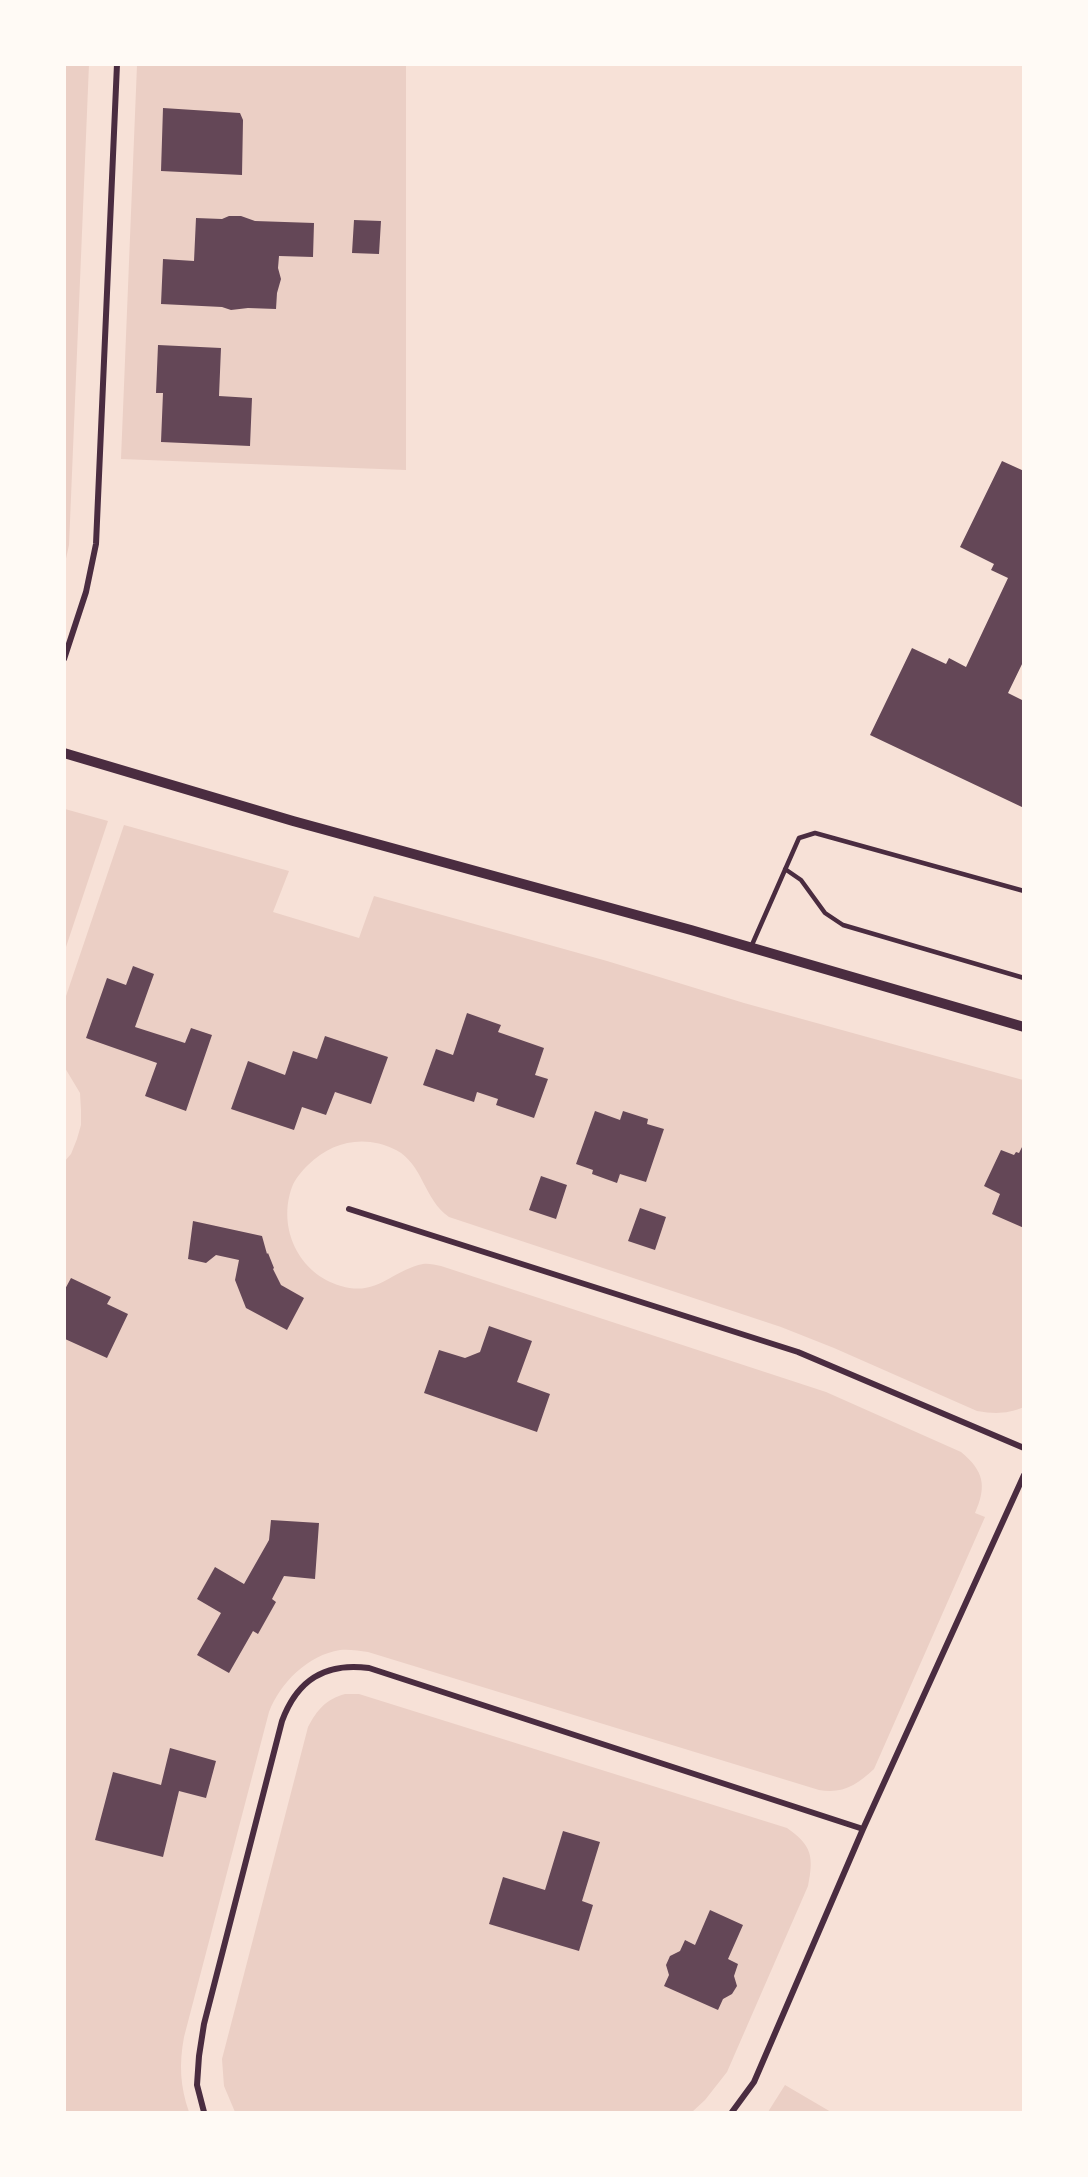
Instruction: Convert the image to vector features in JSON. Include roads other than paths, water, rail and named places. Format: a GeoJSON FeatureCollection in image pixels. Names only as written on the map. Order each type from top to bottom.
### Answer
{"type":"FeatureCollection","features":[{"type":"Feature","properties":{"kind":"street"},"geometry":{"type":"LineString","coordinates":[[64,659],[86,592],[96,544],[117,64]]}},
{"type":"Feature","properties":{"kind":"street"},"geometry":{"type":"LineString","coordinates":[[64,753],[293,821],[750,947],[1023,1027]]}},
{"type":"Feature","properties":{"kind":"street"},"geometry":{"type":"LineString","coordinates":[[349,1209],[798,1352],[1023,1448]]}},
{"type":"Feature","properties":{"kind":"street"},"geometry":{"type":"LineString","coordinates":[[732,2112],[754,2082],[863,1829],[1023,1475]]}},
{"type":"Feature","properties":{"kind":"street"},"geometry":{"type":"LineString","coordinates":[[204,2112],[197,2085],[204,2024],[276,1743],[289,1702],[317,1675],[343,1666],[369,1668],[863,1829]]}},
{"type":"Feature","properties":{"kind":"lane"},"geometry":{"type":"LineString","coordinates":[[750,947],[799,838],[815,833],[1023,891]]}},
{"type":"Feature","properties":{"kind":"lane"},"geometry":{"type":"LineString","coordinates":[[785,869],[801,880],[825,913],[843,925],[1023,978]]}}]}
